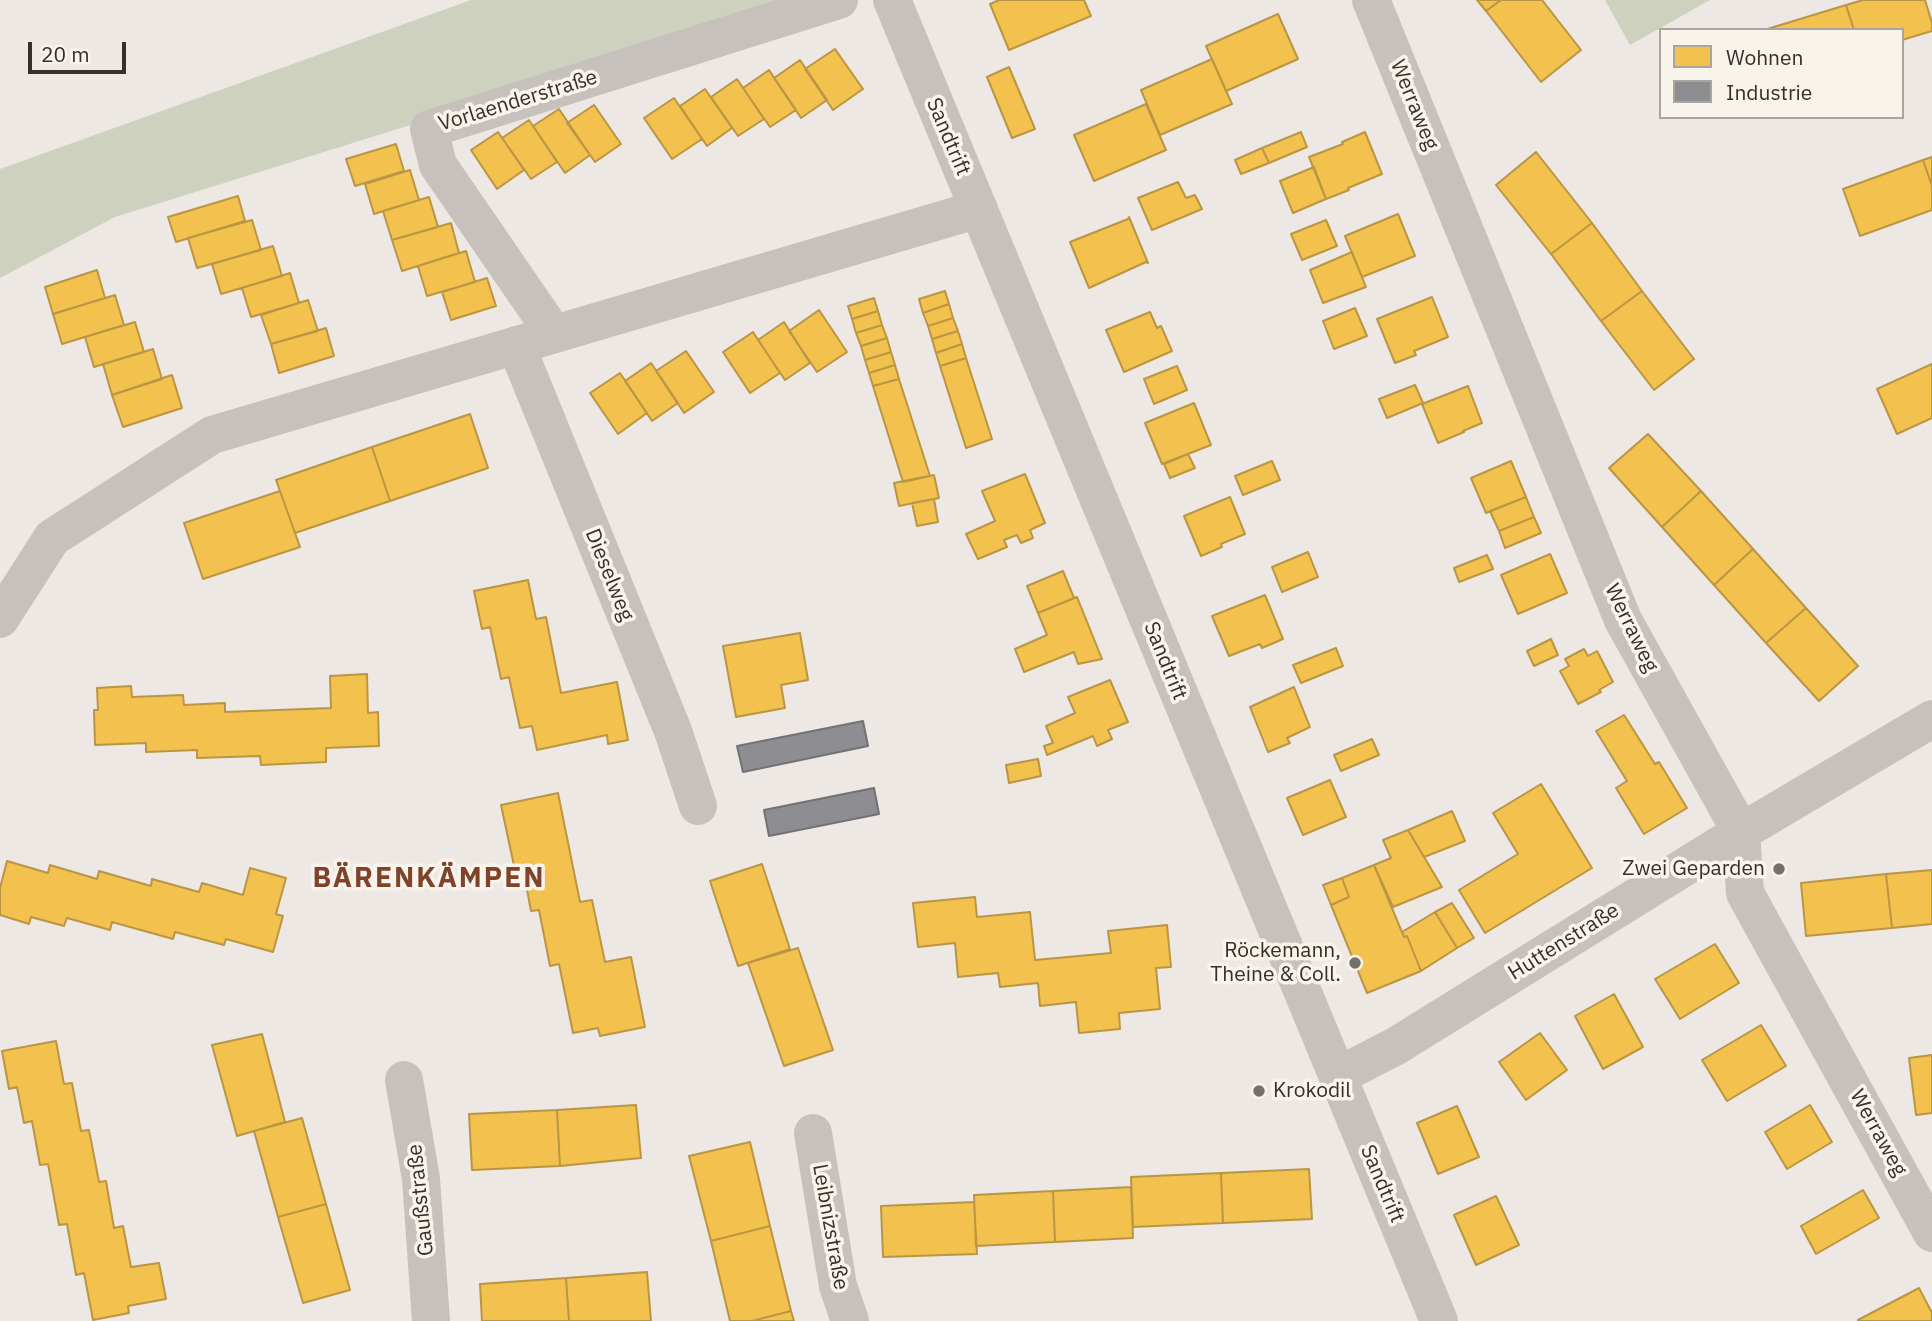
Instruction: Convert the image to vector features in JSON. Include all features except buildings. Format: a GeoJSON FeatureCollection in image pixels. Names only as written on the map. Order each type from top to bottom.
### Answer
{"type":"FeatureCollection","features":[{"type":"Feature","properties":{"kind":"street","name":"Vorlaenderstraße"},"geometry":{"type":"LineString","coordinates":[[554,334],[438,165],[429,129],[839,0]]}},
{"type":"Feature","properties":{"kind":"street","name":"Sandtrift"},"geometry":{"type":"LineString","coordinates":[[892,0],[1439,1321]]}},
{"type":"Feature","properties":{"kind":"street","name":"Werraweg"},"geometry":{"type":"LineString","coordinates":[[1371,0],[1623,620],[1741,832],[1745,893],[1932,1233]]}},
{"type":"Feature","properties":{"kind":"street"},"geometry":{"type":"LineString","coordinates":[[0,619],[52,538],[212,435],[978,209]]}},
{"type":"Feature","properties":{"kind":"street","name":"Dieselweg"},"geometry":{"type":"LineString","coordinates":[[516,345],[673,731],[698,806]]}},
{"type":"Feature","properties":{"kind":"street","name":"Huttenstraße"},"geometry":{"type":"LineString","coordinates":[[1338,1076],[1396,1046],[1741,832],[1932,719]]}},
{"type":"Feature","properties":{"kind":"street","name":"Gaußstraße"},"geometry":{"type":"LineString","coordinates":[[404,1080],[421,1179],[431,1321]]}},
{"type":"Feature","properties":{"kind":"street","name":"Leibnizstraße"},"geometry":{"type":"LineString","coordinates":[[813,1133],[838,1286],[850,1321]]}},
{"type":"Feature","properties":{"kind":"green space"},"geometry":{"type":"Polygon","coordinates":[[[471,0],[812,0],[115,217],[0,278],[0,169],[471,0]]]}},
{"type":"Feature","properties":{"kind":"green space"},"geometry":{"type":"Polygon","coordinates":[[[1605,0],[1710,0],[1659,28],[1630,45],[1605,0]]]}},
{"type":"Feature","properties":{"kind":"place","name":"Zwei Geparden"},"geometry":{"type":"Point","coordinates":[1779,869]}},
{"type":"Feature","properties":{"kind":"place","name":"Röckemann, Theine & Coll."},"geometry":{"type":"Point","coordinates":[1355,963]}},
{"type":"Feature","properties":{"kind":"place","name":"Krokodil"},"geometry":{"type":"Point","coordinates":[1259,1091]}},
{"type":"Feature","properties":{"kind":"district","name":"BÄRENKÄMPEN"},"geometry":{"type":"Point","coordinates":[429,879]}}]}
